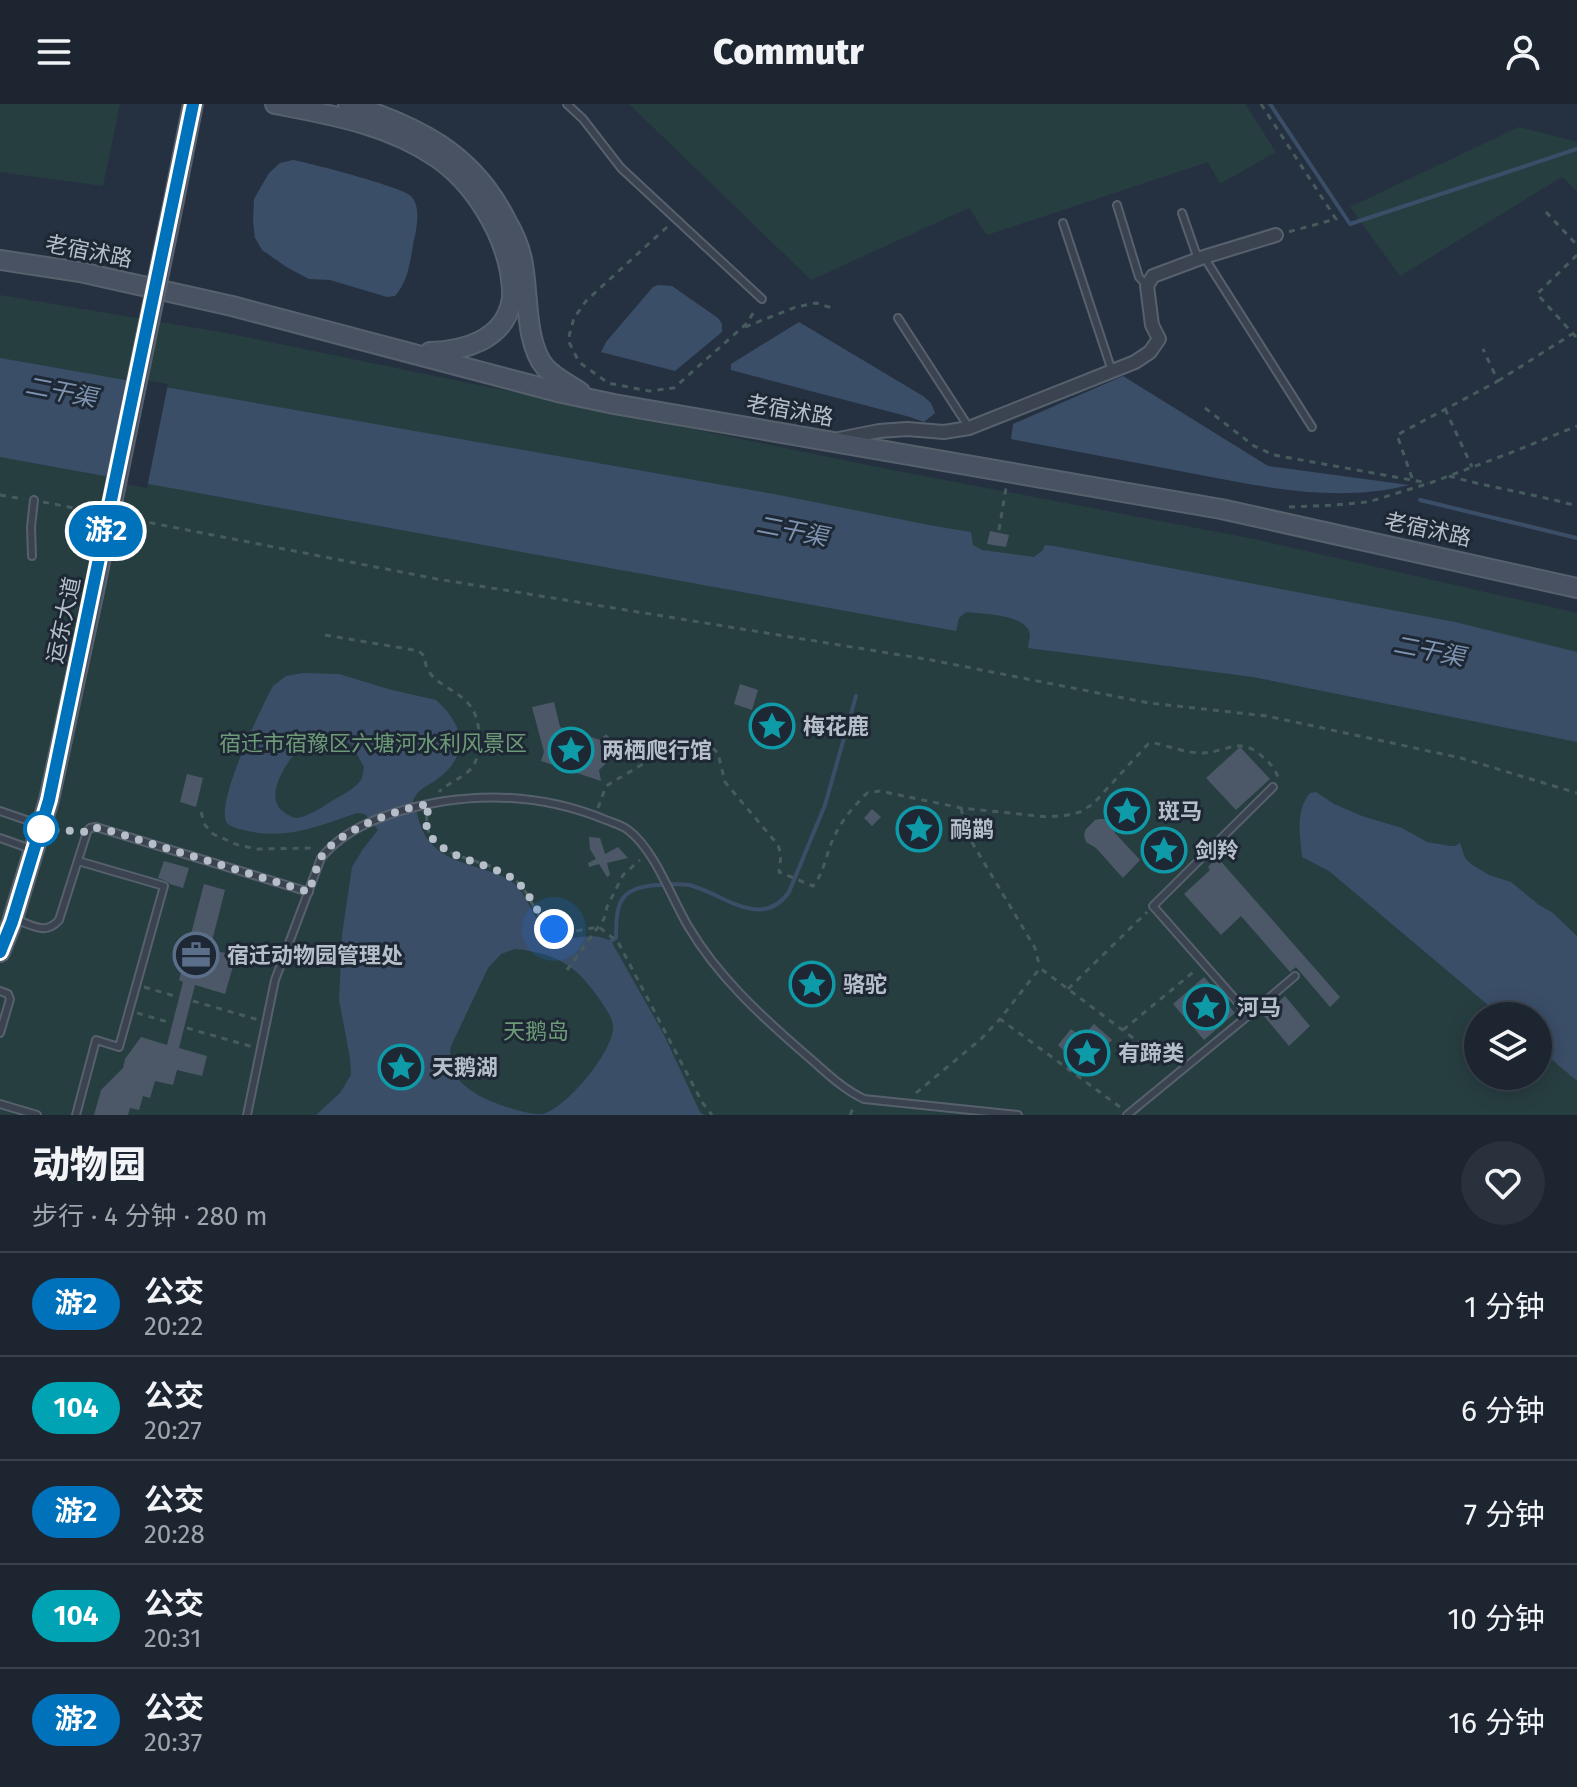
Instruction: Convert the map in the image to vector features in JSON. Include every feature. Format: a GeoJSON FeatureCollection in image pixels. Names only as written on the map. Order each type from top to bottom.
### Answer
{"type":"FeatureCollection","features":[{"type":"Feature","properties":{"kind":"main road","name":"运东大道"},"geometry":{"type":"LineString","coordinates":[[0,952],[49,800],[193,104]]}},
{"type":"Feature","properties":{"kind":"main road"},"geometry":{"type":"LineString","coordinates":[[275,104],[343,117],[381,128],[411,142],[438,158],[460,178],[491,222],[504,248],[512,287],[511,304],[504,320],[492,333],[473,345],[448,352],[408,352]]}},
{"type":"Feature","properties":{"kind":"main road"},"geometry":{"type":"LineString","coordinates":[[348,104],[416,130],[447,148],[470,168],[498,205],[517,242],[532,332],[540,360],[557,377],[592,399]]}},
{"type":"Feature","properties":{"kind":"main road","name":"老宿沭路"},"geometry":{"type":"LineString","coordinates":[[0,260],[80,272],[232,306],[592,399],[1221,509],[1577,588]]}},
{"type":"Feature","properties":{"kind":"street"},"geometry":{"type":"LineString","coordinates":[[827,441],[879,431],[907,429],[944,432],[969,428],[1135,362],[1150,352],[1159,339],[1152,325],[1147,286],[1153,276],[1276,235]]}},
{"type":"Feature","properties":{"kind":"lane"},"geometry":{"type":"LineString","coordinates":[[567,104],[583,119],[621,168],[762,299]]}},
{"type":"Feature","properties":{"kind":"lane"},"geometry":{"type":"LineString","coordinates":[[1117,205],[1139,277],[1147,286]]}},
{"type":"Feature","properties":{"kind":"lane"},"geometry":{"type":"LineString","coordinates":[[1182,213],[1201,258],[1312,427]]}},
{"type":"Feature","properties":{"kind":"lane"},"geometry":{"type":"LineString","coordinates":[[1063,223],[1112,371]]}},
{"type":"Feature","properties":{"kind":"lane"},"geometry":{"type":"LineString","coordinates":[[898,318],[969,428]]}},
{"type":"Feature","properties":{"kind":"lane"},"geometry":{"type":"LineString","coordinates":[[32,556],[34,500]]}},
{"type":"Feature","properties":{"kind":"lane"},"geometry":{"type":"LineString","coordinates":[[1249,1015],[1153,906],[1273,787]]}},
{"type":"Feature","properties":{"kind":"lane"},"geometry":{"type":"LineString","coordinates":[[247,1115],[275,980],[321,858],[328,849],[369,823],[411,807],[499,797],[540,801],[596,815],[626,828],[647,848],[709,958],[770,1024],[847,1091],[864,1099],[1018,1115]]}},
{"type":"Feature","properties":{"kind":"lane"},"geometry":{"type":"LineString","coordinates":[[0,811],[42,825]]}},
{"type":"Feature","properties":{"kind":"lane"},"geometry":{"type":"LineString","coordinates":[[13,919],[44,929],[55,925],[87,832],[96,827],[309,892]]}},
{"type":"Feature","properties":{"kind":"lane"},"geometry":{"type":"LineString","coordinates":[[0,838],[34,850]]}},
{"type":"Feature","properties":{"kind":"lane"},"geometry":{"type":"LineString","coordinates":[[76,1115],[96,1040],[119,1047],[164,886],[78,861]]}},
{"type":"Feature","properties":{"kind":"lane"},"geometry":{"type":"LineString","coordinates":[[1128,1114],[1295,976]]}},
{"type":"Feature","properties":{"kind":"lane"},"geometry":{"type":"LineString","coordinates":[[0,991],[8,994],[10,999],[0,1033]]}},
{"type":"Feature","properties":{"kind":"lane"},"geometry":{"type":"LineString","coordinates":[[0,1104],[37,1115]]}},
{"type":"Feature","properties":{"kind":"path"},"geometry":{"type":"LineString","coordinates":[[1261,104],[1336,219],[1276,235]]}},
{"type":"Feature","properties":{"kind":"path"},"geometry":{"type":"LineString","coordinates":[[1546,212],[1577,245]]}},
{"type":"Feature","properties":{"kind":"path"},"geometry":{"type":"LineString","coordinates":[[676,219],[586,301],[574,318],[568,340],[579,362],[608,383],[649,391],[674,388],[746,324],[762,299]]}},
{"type":"Feature","properties":{"kind":"path"},"geometry":{"type":"LineString","coordinates":[[1577,255],[1537,294],[1577,338]]}},
{"type":"Feature","properties":{"kind":"path"},"geometry":{"type":"LineString","coordinates":[[741,329],[796,307],[816,303],[832,308]]}},
{"type":"Feature","properties":{"kind":"path"},"geometry":{"type":"LineString","coordinates":[[1413,480],[1397,435],[1498,381],[1573,334]]}},
{"type":"Feature","properties":{"kind":"path"},"geometry":{"type":"LineString","coordinates":[[1483,349],[1498,381]]}},
{"type":"Feature","properties":{"kind":"path"},"geometry":{"type":"LineString","coordinates":[[1205,408],[1254,446],[1274,455],[1430,483]]}},
{"type":"Feature","properties":{"kind":"path"},"geometry":{"type":"LineString","coordinates":[[1445,409],[1472,467]]}},
{"type":"Feature","properties":{"kind":"path"},"geometry":{"type":"LineString","coordinates":[[1278,507],[1368,502],[1430,483],[1577,426]]}},
{"type":"Feature","properties":{"kind":"path"},"geometry":{"type":"LineString","coordinates":[[999,530],[1009,472]]}},
{"type":"Feature","properties":{"kind":"path"},"geometry":{"type":"LineString","coordinates":[[1449,476],[1577,506]]}},
{"type":"Feature","properties":{"kind":"path"},"geometry":{"type":"LineString","coordinates":[[0,495],[96,512]]}},
{"type":"Feature","properties":{"kind":"path"},"geometry":{"type":"LineString","coordinates":[[127,518],[437,579],[931,660],[1149,703],[1267,716],[1461,758],[1577,793]]}},
{"type":"Feature","properties":{"kind":"path"},"geometry":{"type":"LineString","coordinates":[[325,635],[419,651],[425,657],[424,667],[429,674],[450,687],[473,709],[481,743],[474,765],[442,789],[429,804],[428,831],[444,849],[498,869],[518,882],[537,913],[554,929],[580,931],[599,927],[618,942],[702,1102],[712,1115]]}},
{"type":"Feature","properties":{"kind":"path"},"geometry":{"type":"LineString","coordinates":[[596,815],[606,786],[680,742],[708,744],[718,753],[725,782],[778,845],[781,855],[779,872],[813,886],[844,818],[867,793],[880,791],[961,808],[1048,817],[1068,815],[1093,804],[1148,744],[1154,743],[1203,753],[1238,745],[1252,748],[1277,773],[1278,781],[1273,787]]}},
{"type":"Feature","properties":{"kind":"path"},"geometry":{"type":"LineString","coordinates":[[961,808],[967,834],[1035,948],[1040,968],[1178,1073]]}},
{"type":"Feature","properties":{"kind":"path"},"geometry":{"type":"LineString","coordinates":[[201,812],[205,825],[213,834],[238,845],[257,849],[328,849]]}},
{"type":"Feature","properties":{"kind":"path"},"geometry":{"type":"LineString","coordinates":[[567,970],[604,919],[623,875],[649,853]]}},
{"type":"Feature","properties":{"kind":"path"},"geometry":{"type":"LineString","coordinates":[[1068,989],[1153,906]]}},
{"type":"Feature","properties":{"kind":"path"},"geometry":{"type":"LineString","coordinates":[[1123,1031],[1203,964]]}},
{"type":"Feature","properties":{"kind":"path"},"geometry":{"type":"LineString","coordinates":[[902,1103],[981,1039],[1040,968]]}},
{"type":"Feature","properties":{"kind":"path"},"geometry":{"type":"LineString","coordinates":[[136,985],[178,997]]}},
{"type":"Feature","properties":{"kind":"path"},"geometry":{"type":"LineString","coordinates":[[193,1001],[266,1022]]}},
{"type":"Feature","properties":{"kind":"path"},"geometry":{"type":"LineString","coordinates":[[129,1011],[168,1022]]}},
{"type":"Feature","properties":{"kind":"path"},"geometry":{"type":"LineString","coordinates":[[1000,1019],[1128,1114]]}},
{"type":"Feature","properties":{"kind":"path"},"geometry":{"type":"LineString","coordinates":[[187,1028],[261,1049]]}},
{"type":"Feature","properties":{"kind":"green space"},"geometry":{"type":"Polygon","coordinates":[[[0,104],[120,104],[103,186],[0,172],[0,104]]]}},
{"type":"Feature","properties":{"kind":"green space"},"geometry":{"type":"Polygon","coordinates":[[[629,104],[1245,104],[1276,152],[1220,184],[1208,162],[987,235],[969,208],[811,280],[629,104]]]}},
{"type":"Feature","properties":{"kind":"green space"},"geometry":{"type":"Polygon","coordinates":[[[1519,127],[1577,142],[1577,191],[1562,177],[1400,276],[1350,207],[1519,127]]]}},
{"type":"Feature","properties":{"kind":"green space","name":"宿迁市宿豫区六塘河水利风景区"},"geometry":{"type":"Polygon","coordinates":[[[0,295],[226,333],[872,466],[1254,539],[1577,613],[1577,1115],[0,1115],[0,295]]]}},
{"type":"Feature","properties":{"kind":"water"},"geometry":{"type":"Polygon","coordinates":[[[293,160],[374,181],[411,196],[416,207],[417,227],[408,272],[395,296],[387,297],[330,280],[309,279],[262,250],[255,238],[254,199],[269,173],[280,163],[293,160]]]}},
{"type":"Feature","properties":{"kind":"water"},"geometry":{"type":"Polygon","coordinates":[[[658,285],[672,286],[718,318],[722,332],[675,371],[601,352],[606,342],[658,285]]]}},
{"type":"Feature","properties":{"kind":"water"},"geometry":{"type":"Polygon","coordinates":[[[799,322],[923,396],[931,403],[935,413],[924,422],[731,370],[731,364],[799,322]]]}},
{"type":"Feature","properties":{"kind":"water","name":"二干渠"},"geometry":{"type":"Polygon","coordinates":[[[0,358],[779,495],[971,532],[973,545],[982,550],[1034,557],[1045,545],[1054,546],[1455,622],[1577,652],[1577,742],[1253,677],[1028,648],[1030,635],[1027,628],[1003,616],[966,612],[959,618],[956,631],[0,457],[0,358]]]}},
{"type":"Feature","properties":{"kind":"water"},"geometry":{"type":"Polygon","coordinates":[[[1123,376],[1268,466],[1409,485],[1353,493],[1297,491],[1011,439],[1013,424],[1123,376]]]}},
{"type":"Feature","properties":{"kind":"water"},"geometry":{"type":"Polygon","coordinates":[[[339,674],[436,700],[446,710],[458,730],[459,751],[447,770],[419,791],[413,801],[426,837],[447,856],[511,881],[549,932],[565,937],[597,936],[611,941],[663,1033],[704,1115],[316,1115],[340,1093],[351,1075],[339,1000],[342,935],[352,867],[378,830],[365,814],[357,813],[288,833],[259,833],[227,823],[227,797],[241,755],[273,686],[286,676],[339,674]],[[327,735],[312,739],[303,746],[281,775],[275,796],[278,806],[292,817],[300,818],[314,812],[361,780],[364,767],[351,744],[327,735]],[[515,949],[501,954],[488,968],[451,1046],[451,1062],[460,1081],[478,1095],[509,1108],[542,1114],[563,1102],[597,1064],[606,1050],[613,1023],[591,988],[574,970],[542,954],[515,949]]]}},
{"type":"Feature","properties":{"kind":"water"},"geometry":{"type":"Polygon","coordinates":[[[1316,792],[1362,816],[1402,828],[1427,842],[1450,846],[1460,843],[1465,858],[1471,864],[1489,875],[1511,882],[1553,913],[1577,936],[1577,1081],[1552,1060],[1552,1002],[1484,1002],[1329,871],[1302,857],[1300,815],[1310,793],[1316,792]]]}},
{"type":"Feature","properties":{"kind":"pier"},"geometry":{"type":"Polygon","coordinates":[[[134,378],[168,384],[147,488],[113,482],[134,378]]]}},
{"type":"Feature","properties":{"kind":"building"},"geometry":{"type":"Polygon","coordinates":[[[990,531],[1009,535],[1006,547],[987,544],[990,531]]]}},
{"type":"Feature","properties":{"kind":"building"},"geometry":{"type":"Polygon","coordinates":[[[740,684],[758,690],[752,710],[734,704],[740,684]]]}},
{"type":"Feature","properties":{"kind":"building"},"geometry":{"type":"Polygon","coordinates":[[[554,702],[560,727],[600,740],[606,734],[621,749],[599,770],[601,781],[541,761],[544,752],[532,707],[554,702]]]}},
{"type":"Feature","properties":{"kind":"building"},"geometry":{"type":"Polygon","coordinates":[[[1240,747],[1270,779],[1236,810],[1206,778],[1240,747]]]}},
{"type":"Feature","properties":{"kind":"building"},"geometry":{"type":"Polygon","coordinates":[[[187,774],[203,778],[196,807],[180,802],[187,774]]]}},
{"type":"Feature","properties":{"kind":"building"},"geometry":{"type":"Polygon","coordinates":[[[872,809],[881,817],[872,826],[864,818],[872,809]]]}},
{"type":"Feature","properties":{"kind":"building"},"geometry":{"type":"Polygon","coordinates":[[[1106,819],[1140,860],[1123,878],[1096,848],[1086,842],[1086,829],[1095,820],[1106,819]]]}},
{"type":"Feature","properties":{"kind":"building"},"geometry":{"type":"Polygon","coordinates":[[[589,837],[600,838],[605,854],[618,847],[628,858],[607,863],[610,875],[607,877],[599,864],[589,867],[588,863],[596,859],[590,849],[589,837]]]}},
{"type":"Feature","properties":{"kind":"building"},"geometry":{"type":"Polygon","coordinates":[[[1217,857],[1340,997],[1330,1007],[1296,967],[1290,972],[1241,916],[1221,935],[1184,894],[1210,870],[1208,867],[1217,857]]]}},
{"type":"Feature","properties":{"kind":"building"},"geometry":{"type":"Polygon","coordinates":[[[164,861],[189,868],[183,888],[158,878],[164,861]]]}},
{"type":"Feature","properties":{"kind":"building"},"geometry":{"type":"Polygon","coordinates":[[[204,884],[225,890],[210,949],[236,956],[225,994],[195,985],[179,1048],[207,1056],[202,1076],[177,1070],[173,1085],[155,1081],[150,1098],[143,1096],[139,1110],[130,1108],[128,1115],[94,1115],[101,1090],[123,1068],[125,1059],[141,1037],[167,1045],[183,982],[179,980],[204,884]]]}},
{"type":"Feature","properties":{"kind":"building"},"geometry":{"type":"Polygon","coordinates":[[[1204,977],[1235,1013],[1204,1040],[1173,1004],[1204,977]]]}},
{"type":"Feature","properties":{"kind":"building"},"geometry":{"type":"Polygon","coordinates":[[[1285,996],[1310,1026],[1289,1046],[1263,1015],[1285,996]]]}},
{"type":"Feature","properties":{"kind":"building"},"geometry":{"type":"Polygon","coordinates":[[[1094,1024],[1112,1040],[1098,1054],[1086,1043],[1071,1058],[1058,1045],[1071,1029],[1082,1037],[1094,1024]]]}},
{"type":"Feature","properties":{"kind":"waterway"},"geometry":{"type":"LineString","coordinates":[[1270,104],[1350,224],[1577,149]]}},
{"type":"Feature","properties":{"kind":"waterway"},"geometry":{"type":"LineString","coordinates":[[1420,500],[1577,538]]}},
{"type":"Feature","properties":{"kind":"waterway"},"geometry":{"type":"LineString","coordinates":[[611,941],[616,938],[617,915],[622,899],[645,886],[689,885],[753,909],[766,909],[778,903],[789,892],[825,805],[856,696]]}},
{"type":"Feature","properties":{"kind":"bus line","name":"游2"},"geometry":{"type":"LineString","coordinates":[[0,952],[49,800],[193,104]]}},
{"type":"Feature","properties":{"kind":"place","name":"梅花鹿"},"geometry":{"type":"Point","coordinates":[772,726]}},
{"type":"Feature","properties":{"kind":"place","name":"两栖爬行馆"},"geometry":{"type":"Point","coordinates":[571,750]}},
{"type":"Feature","properties":{"kind":"place","name":"斑马"},"geometry":{"type":"Point","coordinates":[1127,811]}},
{"type":"Feature","properties":{"kind":"place","name":"鸸鹋"},"geometry":{"type":"Point","coordinates":[919,829]}},
{"type":"Feature","properties":{"kind":"place","name":"剑羚"},"geometry":{"type":"Point","coordinates":[1164,850]}},
{"type":"Feature","properties":{"kind":"place","name":"宿迁动物园管理处"},"geometry":{"type":"Point","coordinates":[196,955]}},
{"type":"Feature","properties":{"kind":"place","name":"骆驼"},"geometry":{"type":"Point","coordinates":[812,984]}},
{"type":"Feature","properties":{"kind":"place","name":"河马"},"geometry":{"type":"Point","coordinates":[1206,1007]}},
{"type":"Feature","properties":{"kind":"place","name":"有蹄类"},"geometry":{"type":"Point","coordinates":[1087,1053]}},
{"type":"Feature","properties":{"kind":"place","name":"天鹅湖"},"geometry":{"type":"Point","coordinates":[401,1067]}},
{"type":"Feature","properties":{"kind":"route"},"geometry":{"type":"LineString","coordinates":[[41,829],[87,832],[96,827],[309,892],[321,858],[342,838],[369,823],[411,807],[429,804],[426,821],[435,841],[453,854],[498,869],[518,882],[537,913],[554,929]]}},
{"type":"Feature","properties":{"kind":"park label","name":"天鹅岛"},"geometry":{"type":"Point","coordinates":[536,1031]}}]}
